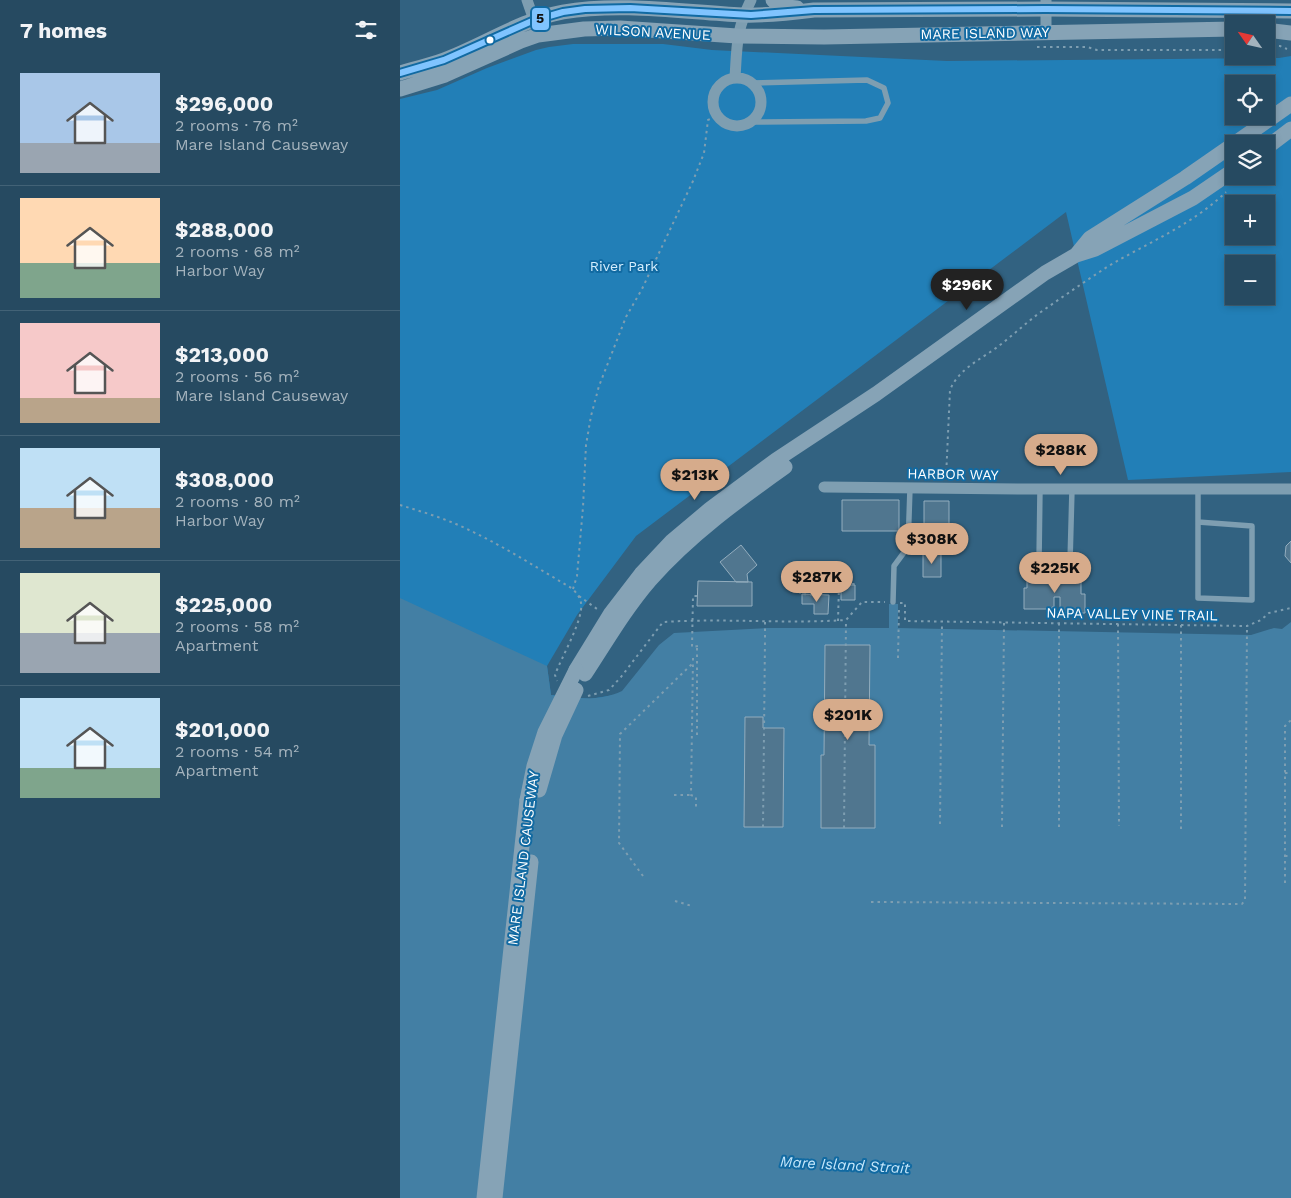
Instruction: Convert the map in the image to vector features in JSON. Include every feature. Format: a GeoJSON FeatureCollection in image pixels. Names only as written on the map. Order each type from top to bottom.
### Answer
{"type":"FeatureCollection","features":[{"type":"Feature","properties":{"kind":"main road"},"geometry":{"type":"LineString","coordinates":[[773,0],[779,6],[814,10]]}},
{"type":"Feature","properties":{"kind":"main road","name":"MARE ISLAND WAY"},"geometry":{"type":"LineString","coordinates":[[744,15],[777,15],[814,10],[1046,5],[1291,11]]}},
{"type":"Feature","properties":{"kind":"main road","name":"WILSON AVENUE"},"geometry":{"type":"LineString","coordinates":[[400,89],[445,75],[495,52],[562,13],[625,9],[744,15]]}},
{"type":"Feature","properties":{"kind":"main road","name":"WILSON AVENUE"},"geometry":{"type":"LineString","coordinates":[[400,73],[443,60],[492,37],[536,28],[620,28],[737,36]]}},
{"type":"Feature","properties":{"kind":"main road","name":"MARE ISLAND WAY"},"geometry":{"type":"LineString","coordinates":[[737,36],[824,37],[1225,29]]}},
{"type":"Feature","properties":{"kind":"main road"},"geometry":{"type":"LineString","coordinates":[[1275,31],[1291,33]]}},
{"type":"Feature","properties":{"kind":"main road"},"geometry":{"type":"LineString","coordinates":[[1275,115],[1291,94]]}},
{"type":"Feature","properties":{"kind":"main road","name":"MARE ISLAND CAUSEWAY"},"geometry":{"type":"LineString","coordinates":[[1275,115],[1291,104]]}},
{"type":"Feature","properties":{"kind":"main road","name":"MARE ISLAND CAUSEWAY"},"geometry":{"type":"LineString","coordinates":[[1247,135],[1261,125]]}},
{"type":"Feature","properties":{"kind":"main road"},"geometry":{"type":"LineString","coordinates":[[1275,141],[1291,129]]}},
{"type":"Feature","properties":{"kind":"main road","name":"MARE ISLAND CAUSEWAY"},"geometry":{"type":"LineString","coordinates":[[1076,254],[1090,238],[1225,150]]}},
{"type":"Feature","properties":{"kind":"main road","name":"MARE ISLAND CAUSEWAY"},"geometry":{"type":"LineString","coordinates":[[484,1198],[527,800],[534,766],[545,732],[609,618],[641,574],[690,525],[776,460],[876,394],[1032,282],[1076,254],[1095,248],[1193,198],[1225,176]]}},
{"type":"Feature","properties":{"kind":"main road","name":"MARE ISLAND CAUSEWAY"},"geometry":{"type":"LineString","coordinates":[[496,1198],[537,801],[544,768],[555,735],[580,672],[634,600],[678,550],[716,517],[828,436],[876,394]]}},
{"type":"Feature","properties":{"kind":"street"},"geometry":{"type":"LineString","coordinates":[[527,0],[536,28]]}},
{"type":"Feature","properties":{"kind":"street"},"geometry":{"type":"LineString","coordinates":[[735,78],[737,36],[751,0]]}},
{"type":"Feature","properties":{"kind":"street"},"geometry":{"type":"LineString","coordinates":[[1046,5],[1046,32]]}},
{"type":"Feature","properties":{"kind":"street"},"geometry":{"type":"LineString","coordinates":[[735,78],[751,83],[760,94],[761,103],[758,114],[751,122],[742,126],[723,123],[713,107],[715,90],[726,80],[735,78]]}},
{"type":"Feature","properties":{"kind":"street","name":"HARBOR WAY"},"geometry":{"type":"LineString","coordinates":[[824,487],[1291,489]]}},
{"type":"Feature","properties":{"kind":"lane"},"geometry":{"type":"LineString","coordinates":[[751,83],[867,80],[884,88],[888,103],[880,118],[866,121],[751,122]]}},
{"type":"Feature","properties":{"kind":"lane"},"geometry":{"type":"LineString","coordinates":[[896,603],[894,566],[908,547],[910,488]]}},
{"type":"Feature","properties":{"kind":"lane"},"geometry":{"type":"LineString","coordinates":[[1040,489],[1039,562],[1070,562],[1072,489]]}},
{"type":"Feature","properties":{"kind":"lane"},"geometry":{"type":"LineString","coordinates":[[1198,489],[1198,522],[1198,598],[1252,600],[1252,526],[1198,522]]}},
{"type":"Feature","properties":{"kind":"path"},"geometry":{"type":"LineString","coordinates":[[1036,46],[1088,47],[1097,50],[1225,50]]}},
{"type":"Feature","properties":{"kind":"path"},"geometry":{"type":"LineString","coordinates":[[1275,46],[1287,50]]}},
{"type":"Feature","properties":{"kind":"path"},"geometry":{"type":"LineString","coordinates":[[400,505],[468,529],[504,548],[573,590],[577,576],[586,445],[599,386],[626,318],[642,289],[693,181],[704,153],[708,120],[717,116]]}},
{"type":"Feature","properties":{"kind":"path"},"geometry":{"type":"LineString","coordinates":[[946,488],[950,390],[954,380],[963,371],[1038,315],[1106,268],[1192,220],[1214,204],[1232,187]]}},
{"type":"Feature","properties":{"kind":"path"},"geometry":{"type":"LineString","coordinates":[[823,577],[823,585]]}},
{"type":"Feature","properties":{"kind":"path"},"geometry":{"type":"LineString","coordinates":[[800,584],[823,585]]}},
{"type":"Feature","properties":{"kind":"path"},"geometry":{"type":"LineString","coordinates":[[838,621],[839,584]]}},
{"type":"Feature","properties":{"kind":"path"},"geometry":{"type":"LineString","coordinates":[[820,595],[800,594],[800,586],[855,584]]}},
{"type":"Feature","properties":{"kind":"path"},"geometry":{"type":"LineString","coordinates":[[579,596],[609,618]]}},
{"type":"Feature","properties":{"kind":"path"},"geometry":{"type":"LineString","coordinates":[[697,596],[693,596],[692,620],[692,647],[698,647],[697,735]]}},
{"type":"Feature","properties":{"kind":"path"},"geometry":{"type":"LineString","coordinates":[[610,690],[663,622],[692,620],[838,621],[846,620],[862,602],[896,603],[899,628],[898,658]]}},
{"type":"Feature","properties":{"kind":"path","name":"NAPA VALLEY VINE TRAIL"},"geometry":{"type":"LineString","coordinates":[[896,603],[905,603],[905,621],[1247,626]]}},
{"type":"Feature","properties":{"kind":"path"},"geometry":{"type":"LineString","coordinates":[[871,902],[1242,904],[1245,900],[1247,626],[1261,620],[1269,613],[1291,608]]}},
{"type":"Feature","properties":{"kind":"path"},"geometry":{"type":"LineString","coordinates":[[844,828],[846,620]]}},
{"type":"Feature","properties":{"kind":"path"},"geometry":{"type":"LineString","coordinates":[[763,827],[765,622]]}},
{"type":"Feature","properties":{"kind":"path"},"geometry":{"type":"LineString","coordinates":[[940,824],[942,622]]}},
{"type":"Feature","properties":{"kind":"path"},"geometry":{"type":"LineString","coordinates":[[1002,827],[1004,622]]}},
{"type":"Feature","properties":{"kind":"path"},"geometry":{"type":"LineString","coordinates":[[1059,623],[1059,827]]}},
{"type":"Feature","properties":{"kind":"path"},"geometry":{"type":"LineString","coordinates":[[1118,624],[1119,826]]}},
{"type":"Feature","properties":{"kind":"path"},"geometry":{"type":"LineString","coordinates":[[1181,625],[1181,829]]}},
{"type":"Feature","properties":{"kind":"path"},"geometry":{"type":"LineString","coordinates":[[765,639],[765,644]]}},
{"type":"Feature","properties":{"kind":"path"},"geometry":{"type":"LineString","coordinates":[[691,794],[693,658]]}},
{"type":"Feature","properties":{"kind":"path"},"geometry":{"type":"LineString","coordinates":[[643,876],[619,844],[620,734],[693,663]]}},
{"type":"Feature","properties":{"kind":"path"},"geometry":{"type":"LineString","coordinates":[[1285,883],[1285,726],[1291,720]]}},
{"type":"Feature","properties":{"kind":"path"},"geometry":{"type":"LineString","coordinates":[[1285,773],[1291,773]]}},
{"type":"Feature","properties":{"kind":"path"},"geometry":{"type":"LineString","coordinates":[[674,795],[691,794],[696,797],[696,808]]}},
{"type":"Feature","properties":{"kind":"path"},"geometry":{"type":"LineString","coordinates":[[1285,856],[1291,856]]}},
{"type":"Feature","properties":{"kind":"path"},"geometry":{"type":"LineString","coordinates":[[674,901],[692,906]]}},
{"type":"Feature","properties":{"kind":"green space","name":"River Park"},"geometry":{"type":"Polygon","coordinates":[[[573,44],[663,44],[712,50],[947,61],[1225,58],[1225,65],[1275,65],[1275,58],[1291,56],[1291,472],[1128,480],[1066,212],[636,536],[577,615],[547,666],[551,695],[590,699],[614,695],[614,829],[400,660],[400,99],[437,90],[487,68],[536,50],[573,44]]]}},
{"type":"Feature","properties":{"kind":"water","name":"Mare Island Strait"},"geometry":{"type":"Polygon","coordinates":[[[400,598],[547,666],[551,695],[586,698],[604,697],[622,691],[659,645],[674,633],[768,628],[889,628],[889,604],[898,604],[898,628],[1251,635],[1274,628],[1282,629],[1291,622],[1291,1198],[400,1198],[400,598]]]}},
{"type":"Feature","properties":{"kind":"building"},"geometry":{"type":"Polygon","coordinates":[[[842,500],[899,500],[899,531],[842,531],[842,500]]]}},
{"type":"Feature","properties":{"kind":"building"},"geometry":{"type":"Polygon","coordinates":[[[924,501],[949,501],[949,525],[924,525],[924,501]]]}},
{"type":"Feature","properties":{"kind":"building"},"geometry":{"type":"Polygon","coordinates":[[[1291,541],[1291,563],[1285,556],[1286,546],[1291,541]]]}},
{"type":"Feature","properties":{"kind":"building"},"geometry":{"type":"Polygon","coordinates":[[[741,545],[757,565],[747,574],[748,582],[736,582],[720,562],[741,545]]]}},
{"type":"Feature","properties":{"kind":"building"},"geometry":{"type":"Polygon","coordinates":[[[923,553],[941,553],[941,577],[923,577],[923,553]]]}},
{"type":"Feature","properties":{"kind":"building"},"geometry":{"type":"Polygon","coordinates":[[[1044,572],[1057,572],[1057,574],[1064,574],[1064,577],[1073,577],[1073,580],[1081,580],[1081,594],[1085,594],[1085,613],[1060,613],[1060,597],[1054,597],[1054,607],[1052,609],[1024,609],[1024,588],[1027,588],[1027,580],[1036,580],[1036,576],[1041,576],[1041,579],[1043,579],[1044,572]]]}},
{"type":"Feature","properties":{"kind":"building"},"geometry":{"type":"Polygon","coordinates":[[[698,581],[752,582],[752,606],[697,606],[698,581]]]}},
{"type":"Feature","properties":{"kind":"building"},"geometry":{"type":"Polygon","coordinates":[[[841,585],[855,585],[855,600],[841,600],[841,585]]]}},
{"type":"Feature","properties":{"kind":"building"},"geometry":{"type":"Polygon","coordinates":[[[802,594],[829,595],[828,614],[814,614],[814,604],[802,604],[802,594]]]}},
{"type":"Feature","properties":{"kind":"building"},"geometry":{"type":"Polygon","coordinates":[[[825,645],[870,645],[869,745],[875,745],[875,828],[821,828],[821,755],[824,755],[825,645]]]}},
{"type":"Feature","properties":{"kind":"building"},"geometry":{"type":"Polygon","coordinates":[[[745,717],[763,717],[763,728],[784,728],[783,827],[744,827],[745,717]]]}},
{"type":"Feature","properties":{"kind":"transit line","name":"5"},"geometry":{"type":"LineString","coordinates":[[400,73],[444,60],[532,21],[563,12],[585,9],[630,8],[751,15],[814,10],[1291,11]]}}]}
